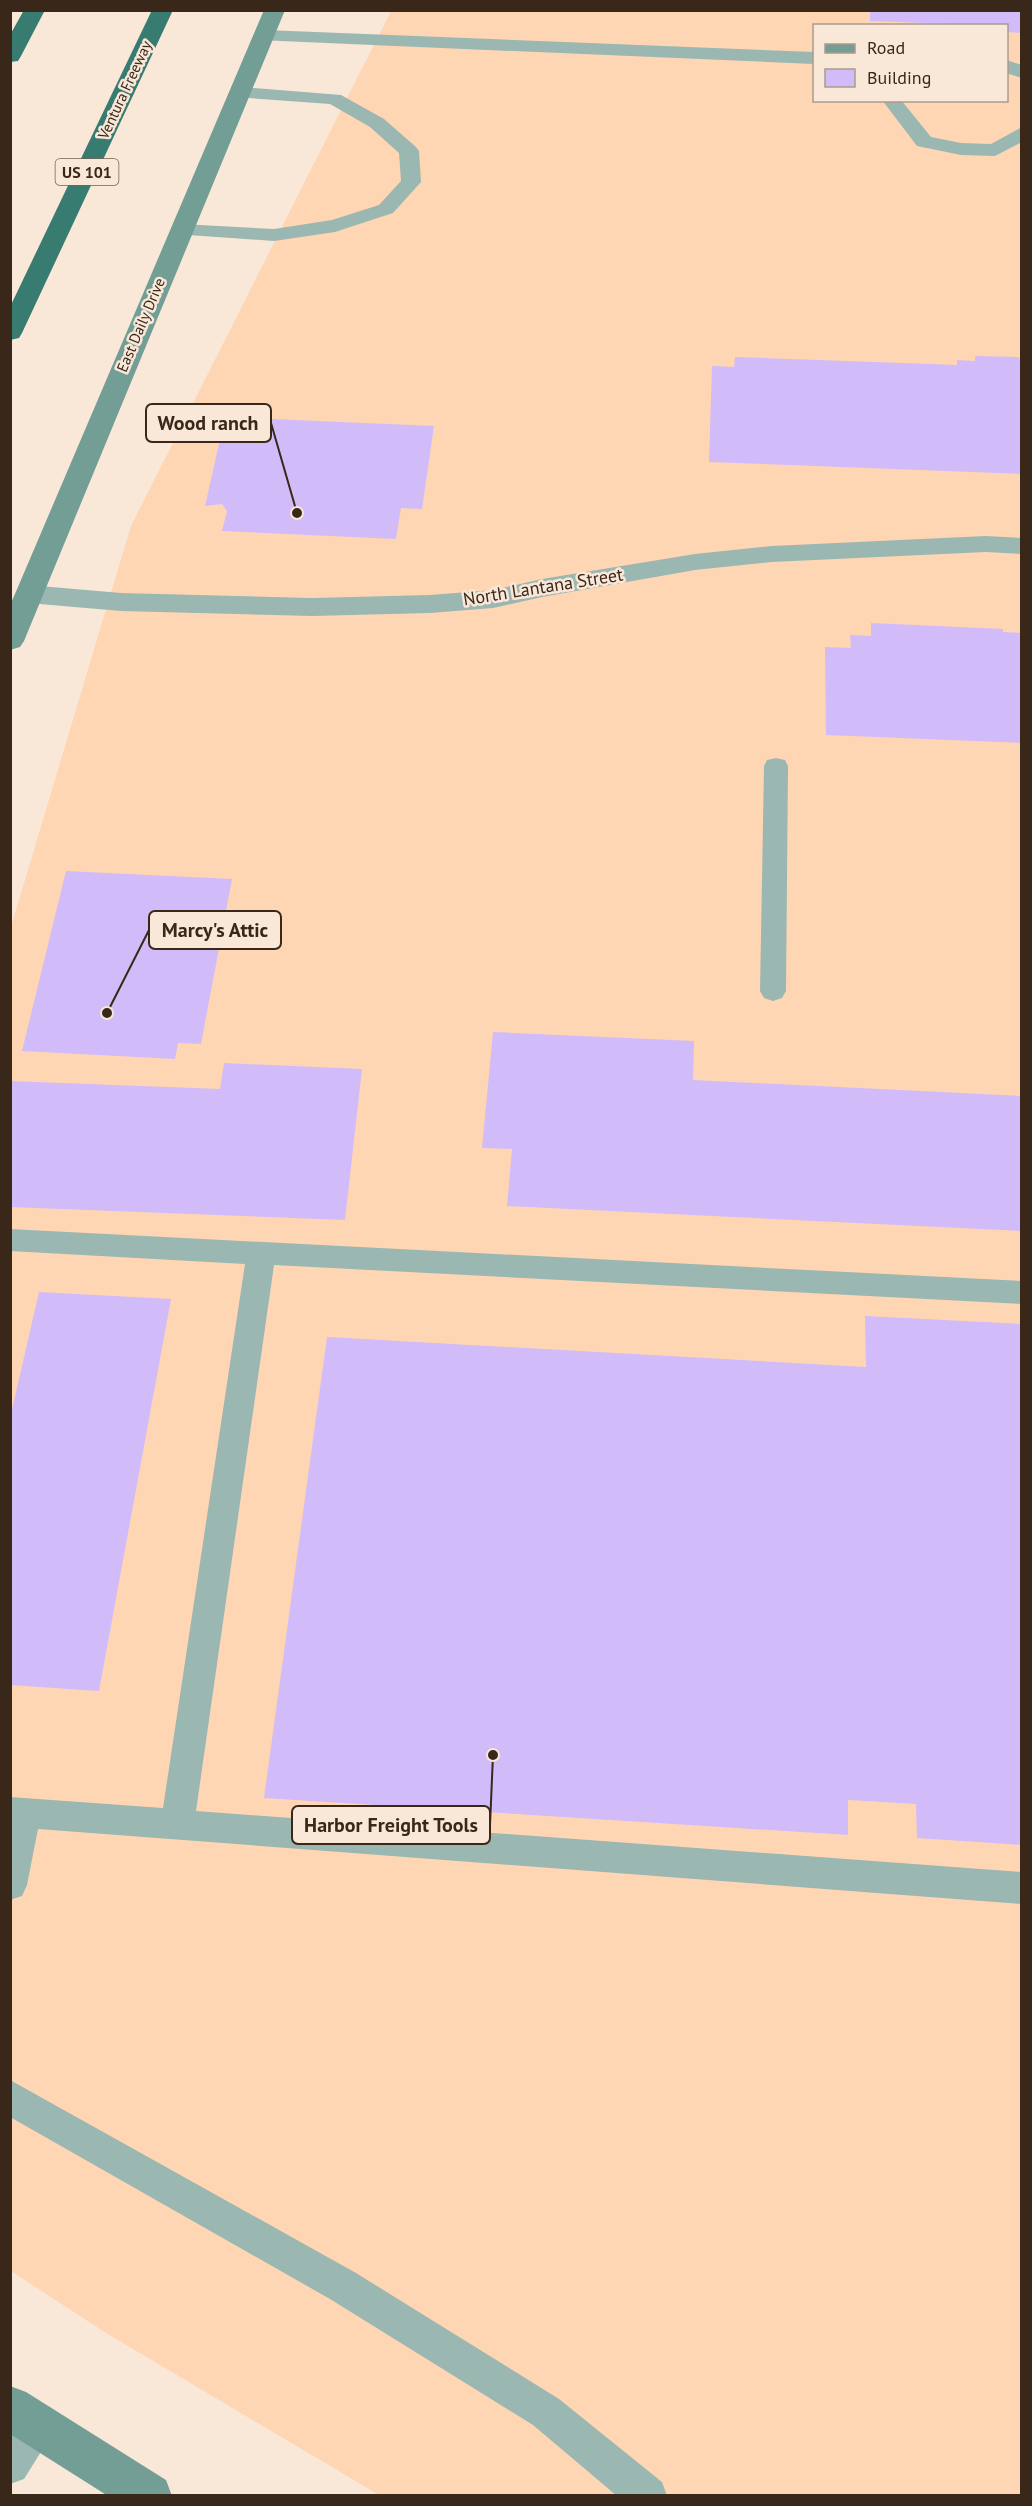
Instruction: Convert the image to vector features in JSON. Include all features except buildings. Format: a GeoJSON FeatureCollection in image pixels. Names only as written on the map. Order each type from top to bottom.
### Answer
{"type":"FeatureCollection","features":[{"type":"Feature","properties":{"kind":"highway"},"geometry":{"type":"LineString","coordinates":[[10,56],[35,10]]}},
{"type":"Feature","properties":{"kind":"highway","name":"Ventura Freeway"},"geometry":{"type":"LineString","coordinates":[[10,333],[163,10]]}},
{"type":"Feature","properties":{"kind":"main road","name":"East Daily Drive"},"geometry":{"type":"LineString","coordinates":[[10,641],[275,10]]}},
{"type":"Feature","properties":{"kind":"main road"},"geometry":{"type":"LineString","coordinates":[[23,2417],[150,2496]]}},
{"type":"Feature","properties":{"kind":"street","name":"North Lantana Street"},"geometry":{"type":"LineString","coordinates":[[28,594],[121,602],[312,607],[430,604],[493,599],[542,588],[695,562],[772,554],[986,544],[1022,546]]}},
{"type":"Feature","properties":{"kind":"lane"},"geometry":{"type":"LineString","coordinates":[[265,36],[813,58]]}},
{"type":"Feature","properties":{"kind":"lane"},"geometry":{"type":"LineString","coordinates":[[181,230],[274,235],[335,226],[386,209],[411,182],[409,151],[377,123],[333,99],[241,93]]}},
{"type":"Feature","properties":{"kind":"lane"},"geometry":{"type":"LineString","coordinates":[[893,102],[924,142],[961,149],[995,150],[1022,133]]}},
{"type":"Feature","properties":{"kind":"lane"},"geometry":{"type":"LineString","coordinates":[[773,991],[776,766]]}},
{"type":"Feature","properties":{"kind":"lane"},"geometry":{"type":"LineString","coordinates":[[10,1240],[1022,1293]]}},
{"type":"Feature","properties":{"kind":"lane"},"geometry":{"type":"LineString","coordinates":[[177,1825],[261,1252]]}},
{"type":"Feature","properties":{"kind":"lane"},"geometry":{"type":"LineString","coordinates":[[10,1886],[18,1813],[1022,1888]]}},
{"type":"Feature","properties":{"kind":"lane"},"geometry":{"type":"LineString","coordinates":[[10,2097],[147,2177],[343,2286],[536,2406],[648,2496]]}},
{"type":"Feature","properties":{"kind":"lane"},"geometry":{"type":"LineString","coordinates":[[10,2465],[23,2417]]}},
{"type":"Feature","properties":{"kind":"shaded area"},"geometry":{"type":"Polygon","coordinates":[[[391,11],[1021,11],[1021,2495],[379,2495],[106,2333],[11,2271],[10,930],[131,526],[391,11]]]}},
{"type":"Feature","properties":{"kind":"place","name":"Wood ranch"},"geometry":{"type":"Point","coordinates":[297,513]}},
{"type":"Feature","properties":{"kind":"place","name":"Marcy's Attic"},"geometry":{"type":"Point","coordinates":[107,1013]}},
{"type":"Feature","properties":{"kind":"place","name":"Harbor Freight Tools"},"geometry":{"type":"Point","coordinates":[493,1755]}}]}
